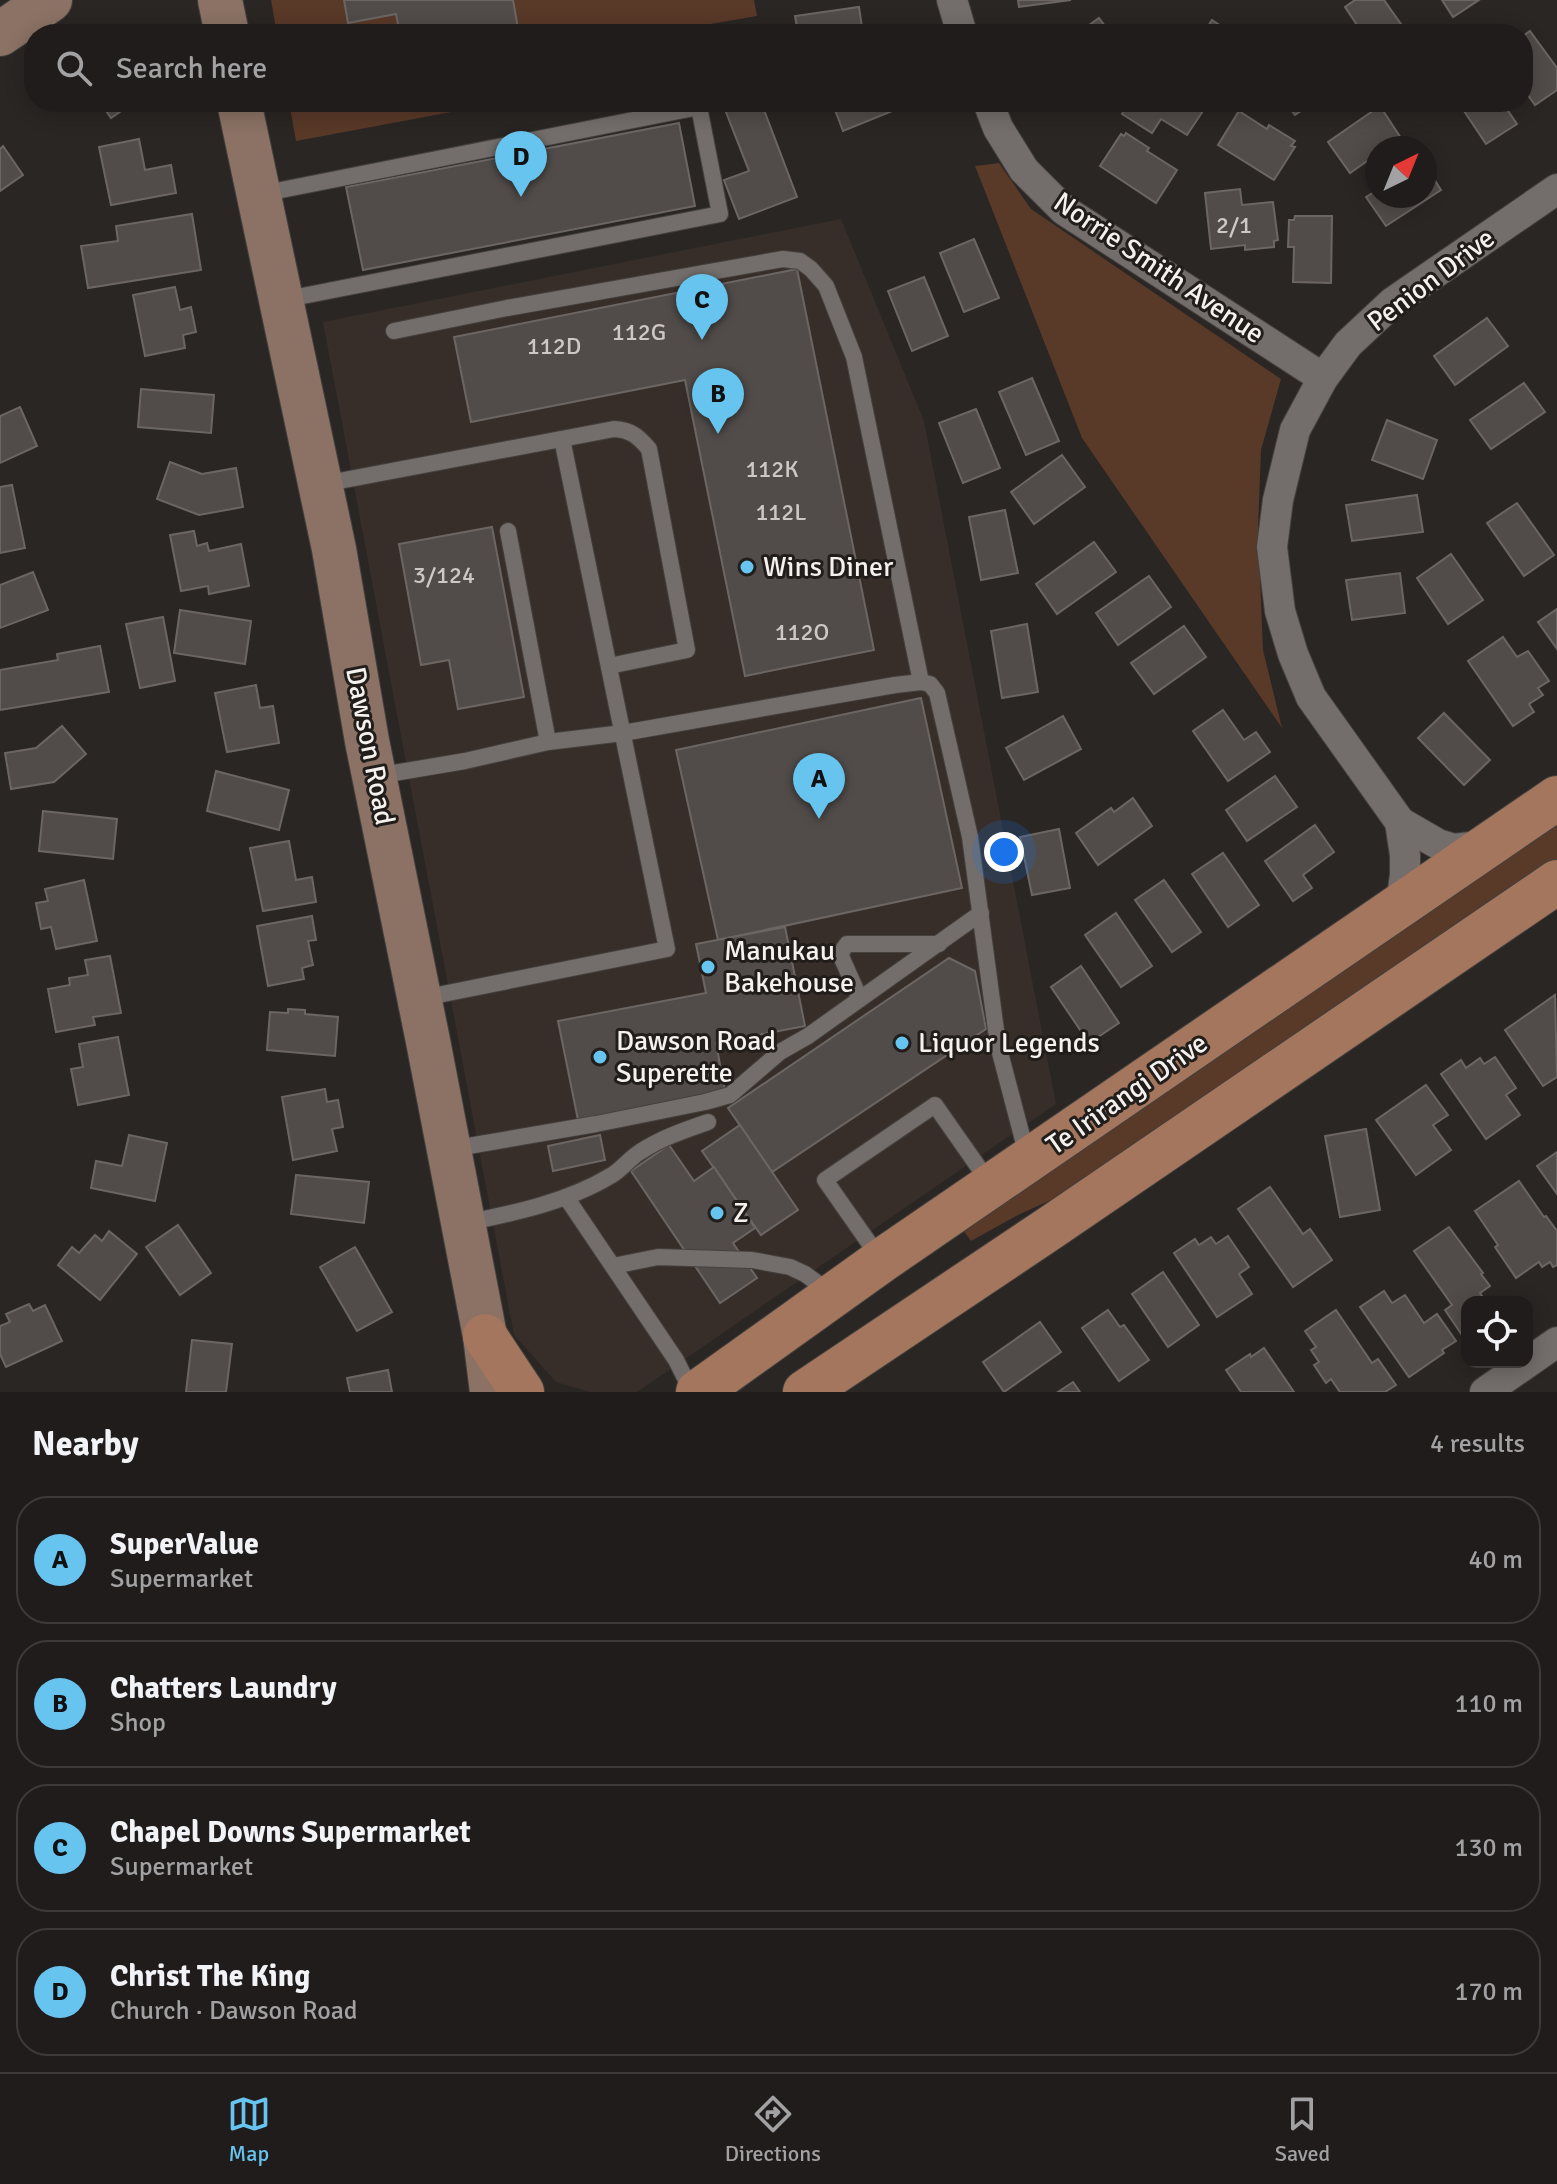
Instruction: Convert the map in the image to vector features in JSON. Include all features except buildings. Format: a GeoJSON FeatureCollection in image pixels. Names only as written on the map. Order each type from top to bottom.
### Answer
{"type":"FeatureCollection","features":[{"type":"Feature","properties":{"kind":"main road"},"geometry":{"type":"LineString","coordinates":[[0,34],[50,0]]}},
{"type":"Feature","properties":{"kind":"main road"},"geometry":{"type":"LineString","coordinates":[[220,0],[225,24]]}},
{"type":"Feature","properties":{"kind":"main road","name":"Dawson Road"},"geometry":{"type":"LineString","coordinates":[[251,112],[260,194],[321,485],[485,1336],[492,1392]]}},
{"type":"Feature","properties":{"kind":"main road","name":"Te Irirangi Drive"},"geometry":{"type":"LineString","coordinates":[[698,1392],[881,1261],[1557,798]]}},
{"type":"Feature","properties":{"kind":"main road"},"geometry":{"type":"LineString","coordinates":[[805,1392],[1557,882]]}},
{"type":"Feature","properties":{"kind":"main road"},"geometry":{"type":"LineString","coordinates":[[478,1392],[485,1336]]}},
{"type":"Feature","properties":{"kind":"main road"},"geometry":{"type":"LineString","coordinates":[[485,1336],[522,1392]]}},
{"type":"Feature","properties":{"kind":"street"},"geometry":{"type":"LineString","coordinates":[[952,0],[959,24]]}},
{"type":"Feature","properties":{"kind":"street","name":"Norrie Smith Avenue"},"geometry":{"type":"LineString","coordinates":[[992,112],[1024,170],[1064,210],[1323,378]]}},
{"type":"Feature","properties":{"kind":"street","name":"Penion Drive"},"geometry":{"type":"LineString","coordinates":[[1489,844],[1454,849],[1438,844],[1400,822],[1311,697],[1280,611],[1272,547],[1278,500],[1295,430],[1323,378],[1348,344],[1393,302],[1557,189]]}},
{"type":"Feature","properties":{"kind":"street","name":"Penion Drive"},"geometry":{"type":"LineString","coordinates":[[1400,822],[1405,855],[1401,904]]}},
{"type":"Feature","properties":{"kind":"street"},"geometry":{"type":"LineString","coordinates":[[1490,1391],[1557,1342]]}},
{"type":"Feature","properties":{"kind":"lane"},"geometry":{"type":"LineString","coordinates":[[260,194],[674,112]]}},
{"type":"Feature","properties":{"kind":"lane"},"geometry":{"type":"LineString","coordinates":[[282,300],[720,214],[700,112]]}},
{"type":"Feature","properties":{"kind":"lane"},"geometry":{"type":"LineString","coordinates":[[394,331],[676,277],[783,259],[800,261],[826,286],[854,357],[921,682]]}},
{"type":"Feature","properties":{"kind":"lane"},"geometry":{"type":"LineString","coordinates":[[321,485],[614,429],[628,430],[638,436],[649,449],[655,472],[687,650],[609,666]]}},
{"type":"Feature","properties":{"kind":"lane"},"geometry":{"type":"LineString","coordinates":[[420,999],[667,949],[562,439]]}},
{"type":"Feature","properties":{"kind":"lane"},"geometry":{"type":"LineString","coordinates":[[508,531],[548,742]]}},
{"type":"Feature","properties":{"kind":"lane"},"geometry":{"type":"LineString","coordinates":[[375,777],[548,742],[623,733],[921,682],[930,684],[937,693],[970,837],[998,1045],[1029,1162]]}},
{"type":"Feature","properties":{"kind":"lane"},"geometry":{"type":"LineString","coordinates":[[449,1149],[627,1118],[730,1095],[780,1052],[808,1036],[981,913]]}},
{"type":"Feature","properties":{"kind":"lane"},"geometry":{"type":"LineString","coordinates":[[860,999],[840,954],[847,944],[939,944]]}},
{"type":"Feature","properties":{"kind":"lane"},"geometry":{"type":"LineString","coordinates":[[881,1261],[825,1180],[935,1105],[993,1187]]}},
{"type":"Feature","properties":{"kind":"lane"},"geometry":{"type":"LineString","coordinates":[[463,1223],[566,1197],[612,1175],[639,1152],[708,1122]]}},
{"type":"Feature","properties":{"kind":"lane"},"geometry":{"type":"LineString","coordinates":[[566,1197],[676,1360],[692,1392]]}},
{"type":"Feature","properties":{"kind":"lane"},"geometry":{"type":"LineString","coordinates":[[613,1266],[658,1257],[752,1260],[790,1267],[834,1295]]}},
{"type":"Feature","properties":{"kind":"shaded area"},"geometry":{"type":"Polygon","coordinates":[[[271,0],[754,0],[757,16],[710,24],[275,24],[271,0]]]}},
{"type":"Feature","properties":{"kind":"shaded area"},"geometry":{"type":"Polygon","coordinates":[[[291,112],[451,112],[296,141],[291,112]]]}},
{"type":"Feature","properties":{"kind":"shaded area"},"geometry":{"type":"Polygon","coordinates":[[[999,163],[1031,209],[1281,379],[1261,450],[1258,528],[1263,650],[1282,728],[1082,438],[975,166],[999,163]]]}},
{"type":"Feature","properties":{"kind":"shaded area"},"geometry":{"type":"Polygon","coordinates":[[[841,219],[924,421],[1056,1104],[637,1392],[590,1392],[556,1382],[514,1335],[323,322],[841,219]]]}},
{"type":"Feature","properties":{"kind":"shaded area"},"geometry":{"type":"Polygon","coordinates":[[[1557,824],[1557,859],[1069,1192],[971,1241],[963,1230],[1557,824]]]}},
{"type":"Feature","properties":{"kind":"place","name":"Christ The King"},"geometry":{"type":"Point","coordinates":[521,197]}},
{"type":"Feature","properties":{"kind":"place","name":"Chapel Downs Supermarket"},"geometry":{"type":"Point","coordinates":[702,340]}},
{"type":"Feature","properties":{"kind":"place","name":"Chatters Laundry"},"geometry":{"type":"Point","coordinates":[718,434]}},
{"type":"Feature","properties":{"kind":"place","name":"Wins Diner"},"geometry":{"type":"Point","coordinates":[747,567]}},
{"type":"Feature","properties":{"kind":"place","name":"SuperValue"},"geometry":{"type":"Point","coordinates":[819,819]}},
{"type":"Feature","properties":{"kind":"place","name":"Manukau Bakehouse"},"geometry":{"type":"Point","coordinates":[708,967]}},
{"type":"Feature","properties":{"kind":"place","name":"Liquor Legends"},"geometry":{"type":"Point","coordinates":[902,1043]}},
{"type":"Feature","properties":{"kind":"place","name":"Dawson Road Superette"},"geometry":{"type":"Point","coordinates":[600,1057]}},
{"type":"Feature","properties":{"kind":"place","name":"Z"},"geometry":{"type":"Point","coordinates":[717,1213]}}]}
